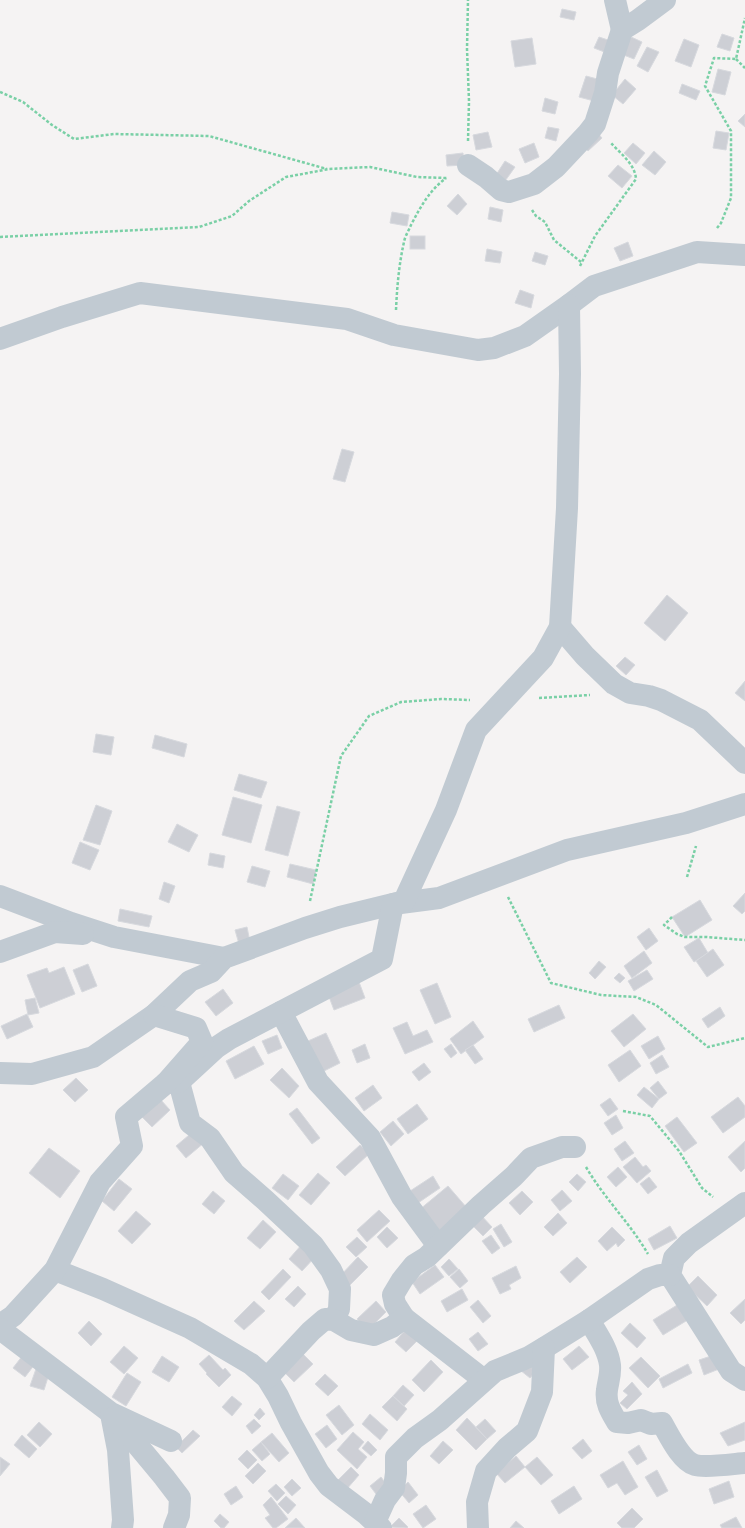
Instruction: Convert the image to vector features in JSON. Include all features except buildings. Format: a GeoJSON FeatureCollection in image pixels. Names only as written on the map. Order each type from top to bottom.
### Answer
{"type":"FeatureCollection","features":[{"type":"Feature","properties":{"kind":"street"},"geometry":{"type":"LineString","coordinates":[[468,165],[486,176],[501,190],[509,192],[534,184],[556,167],[588,134],[595,124],[605,93],[608,73],[622,30],[615,0]]}},
{"type":"Feature","properties":{"kind":"street"},"geometry":{"type":"LineString","coordinates":[[622,30],[665,0]]}},
{"type":"Feature","properties":{"kind":"street"},"geometry":{"type":"LineString","coordinates":[[0,339],[62,317],[140,293],[348,318],[394,335],[478,350],[494,348],[525,336],[569,306],[594,286],[697,252],[745,255]]}},
{"type":"Feature","properties":{"kind":"street"},"geometry":{"type":"LineString","coordinates":[[0,1073],[32,1074],[93,1057],[154,1015],[190,981],[211,972],[224,958],[305,928],[340,917],[404,901],[446,810],[476,730],[543,658],[560,627],[567,508],[570,374],[569,306]]}},
{"type":"Feature","properties":{"kind":"street"},"geometry":{"type":"LineString","coordinates":[[560,627],[585,656],[614,684],[630,693],[649,696],[661,700],[700,720],[745,763]]}},
{"type":"Feature","properties":{"kind":"street"},"geometry":{"type":"LineString","coordinates":[[393,904],[439,898],[567,850],[686,823],[745,804]]}},
{"type":"Feature","properties":{"kind":"street"},"geometry":{"type":"LineString","coordinates":[[0,896],[114,937]]}},
{"type":"Feature","properties":{"kind":"street"},"geometry":{"type":"LineString","coordinates":[[0,1325],[13,1316],[55,1270],[100,1182],[132,1146],[126,1117],[229,1039],[382,959],[393,904]]}},
{"type":"Feature","properties":{"kind":"street"},"geometry":{"type":"LineString","coordinates":[[0,952],[55,932],[114,937],[224,958]]}},
{"type":"Feature","properties":{"kind":"street"},"geometry":{"type":"LineString","coordinates":[[281,1012],[318,1082],[370,1138],[402,1197],[438,1246]]}},
{"type":"Feature","properties":{"kind":"street"},"geometry":{"type":"LineString","coordinates":[[154,1015],[196,1028],[202,1042],[173,1082]]}},
{"type":"Feature","properties":{"kind":"street"},"geometry":{"type":"LineString","coordinates":[[173,1082],[190,1123],[210,1138],[234,1173],[266,1200],[313,1245],[331,1270],[340,1289],[339,1309],[334,1320]]}},
{"type":"Feature","properties":{"kind":"street"},"geometry":{"type":"LineString","coordinates":[[484,1380],[404,1318],[395,1304],[393,1295],[402,1280],[414,1265],[427,1257],[481,1205],[514,1176],[531,1158],[562,1147],[575,1147]]}},
{"type":"Feature","properties":{"kind":"street"},"geometry":{"type":"LineString","coordinates":[[55,1270],[190,1328],[251,1364],[267,1378],[319,1473],[329,1486],[378,1525],[385,1500],[394,1488],[396,1456],[415,1438],[440,1420],[495,1371],[529,1357],[544,1348],[589,1320],[648,1279],[665,1275],[674,1258],[738,1208]]}},
{"type":"Feature","properties":{"kind":"street"},"geometry":{"type":"LineString","coordinates":[[665,1275],[731,1370],[745,1380]]}},
{"type":"Feature","properties":{"kind":"street"},"geometry":{"type":"LineString","coordinates":[[267,1378],[306,1336],[325,1319],[334,1320],[351,1330],[374,1335],[392,1327],[404,1318]]}},
{"type":"Feature","properties":{"kind":"street"},"geometry":{"type":"LineString","coordinates":[[589,1320],[605,1348],[610,1365],[610,1379],[606,1391],[607,1404],[617,1422],[628,1423],[641,1420],[651,1424],[662,1423],[678,1451],[694,1465],[711,1466],[745,1463]]}},
{"type":"Feature","properties":{"kind":"street"},"geometry":{"type":"LineString","coordinates":[[0,1329],[111,1413],[171,1441]]}},
{"type":"Feature","properties":{"kind":"street"},"geometry":{"type":"LineString","coordinates":[[478,1528],[477,1502],[486,1471],[507,1448],[527,1431],[542,1392],[544,1348]]}},
{"type":"Feature","properties":{"kind":"street"},"geometry":{"type":"LineString","coordinates":[[111,1413],[118,1450],[123,1520],[122,1528]]}},
{"type":"Feature","properties":{"kind":"street"},"geometry":{"type":"LineString","coordinates":[[111,1413],[180,1498],[179,1515],[174,1528]]}},
{"type":"Feature","properties":{"kind":"path"},"geometry":{"type":"LineString","coordinates":[[394,335],[398,277],[404,240],[428,194],[437,185],[468,165],[468,0]]}},
{"type":"Feature","properties":{"kind":"path"},"geometry":{"type":"LineString","coordinates":[[736,59],[745,18]]}},
{"type":"Feature","properties":{"kind":"path"},"geometry":{"type":"LineString","coordinates":[[697,252],[721,224],[731,198],[731,131],[705,86],[714,58],[736,59],[745,68]]}},
{"type":"Feature","properties":{"kind":"path"},"geometry":{"type":"LineString","coordinates":[[0,92],[23,102],[52,125],[74,139],[114,134],[209,136],[329,169]]}},
{"type":"Feature","properties":{"kind":"path"},"geometry":{"type":"LineString","coordinates":[[578,269],[595,236],[636,179],[636,172],[629,162],[595,124]]}},
{"type":"Feature","properties":{"kind":"path"},"geometry":{"type":"LineString","coordinates":[[0,237],[199,227],[232,216],[249,201],[286,177],[329,169],[370,167],[417,178],[447,178]]}},
{"type":"Feature","properties":{"kind":"path"},"geometry":{"type":"LineString","coordinates":[[519,189],[536,216],[545,222],[554,240],[581,262],[612,280]]}},
{"type":"Feature","properties":{"kind":"path"},"geometry":{"type":"LineString","coordinates":[[305,928],[341,756],[369,716],[401,702],[441,699],[503,700],[630,693]]}},
{"type":"Feature","properties":{"kind":"path"},"geometry":{"type":"LineString","coordinates":[[498,876],[551,983],[601,995],[636,997],[656,1005],[708,1047],[745,1038]]}},
{"type":"Feature","properties":{"kind":"path"},"geometry":{"type":"LineString","coordinates":[[672,917],[664,925],[677,934],[685,937],[745,940]]}},
{"type":"Feature","properties":{"kind":"path"},"geometry":{"type":"LineString","coordinates":[[623,1111],[650,1116],[679,1151],[702,1188],[738,1208]]}},
{"type":"Feature","properties":{"kind":"path"},"geometry":{"type":"LineString","coordinates":[[575,1147],[592,1177],[665,1275]]}}]}
